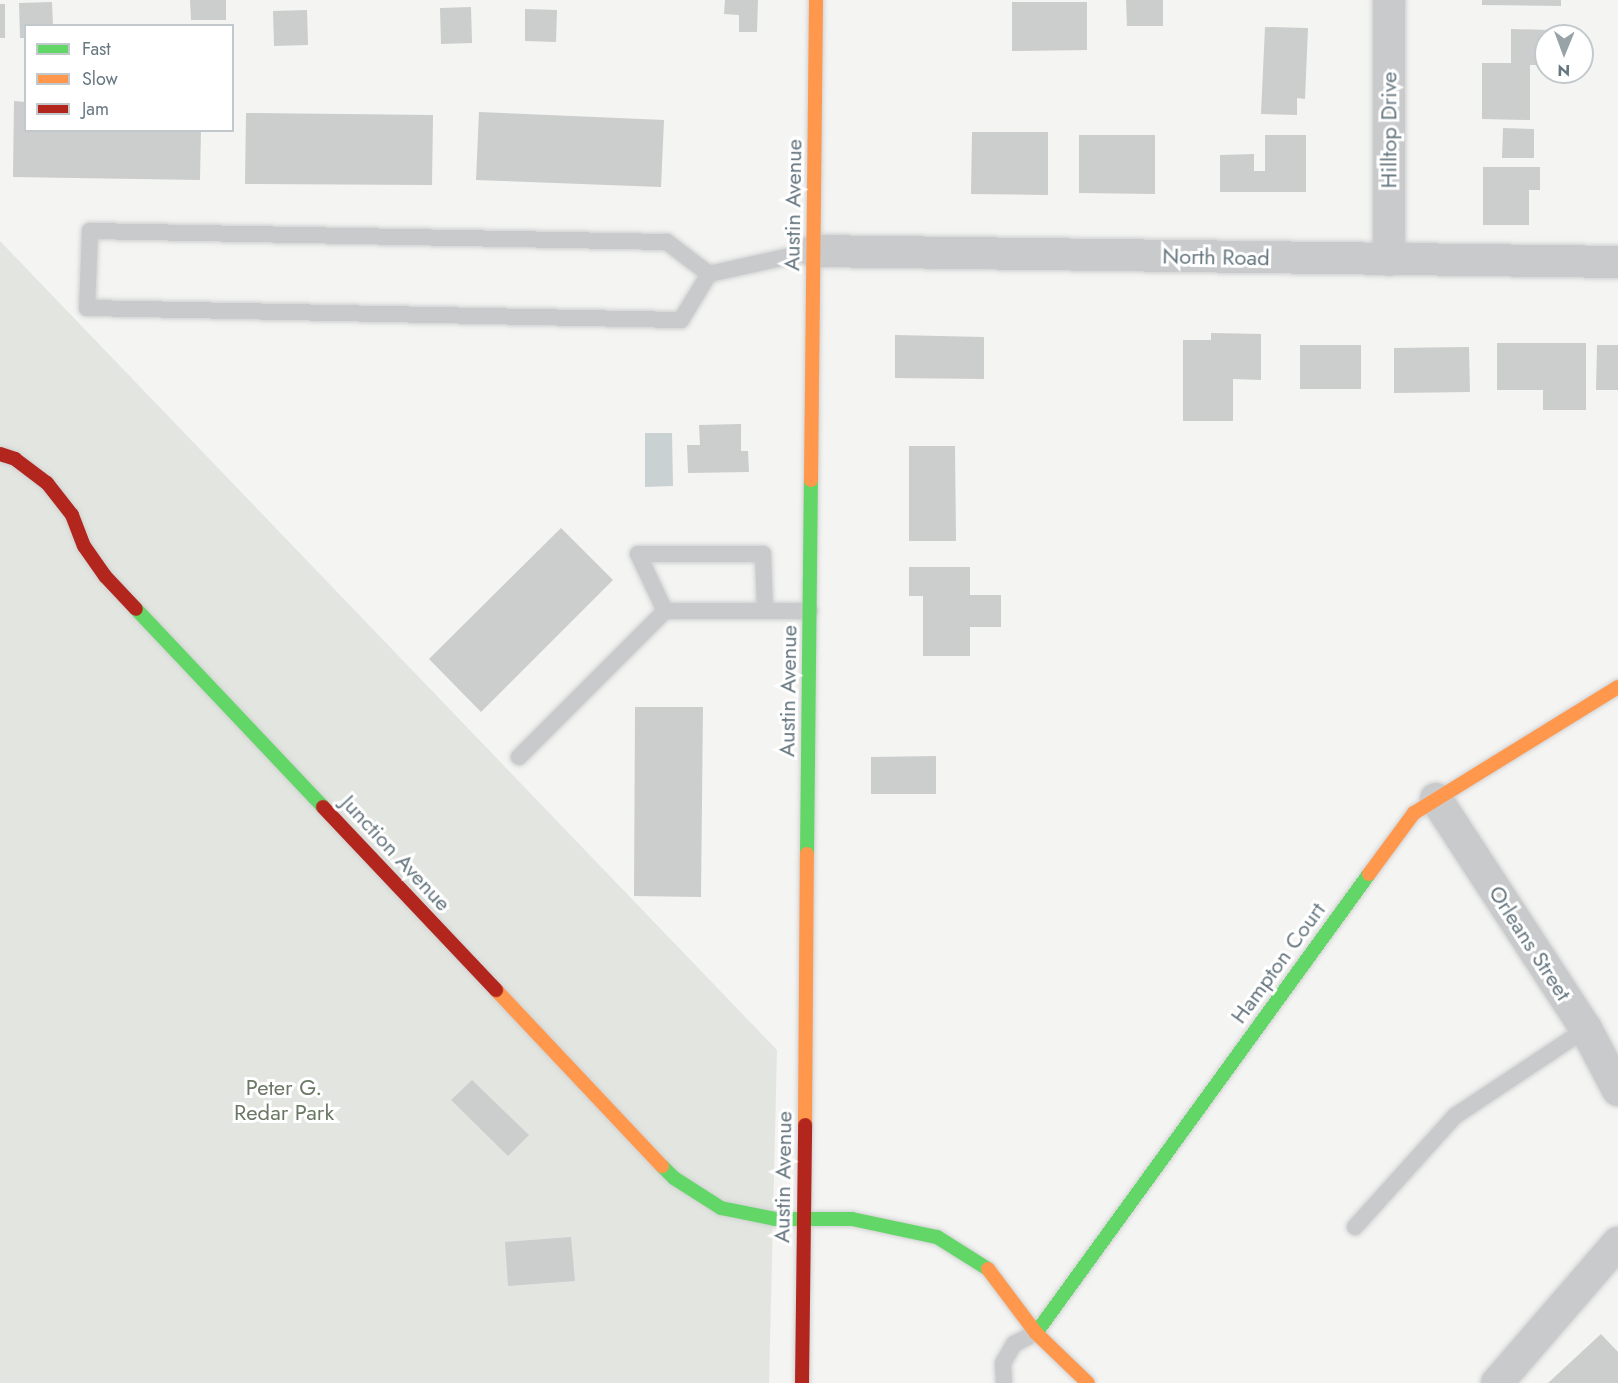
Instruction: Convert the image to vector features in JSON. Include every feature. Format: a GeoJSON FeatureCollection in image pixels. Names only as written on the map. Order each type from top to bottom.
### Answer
{"type":"FeatureCollection","features":[{"type":"Feature","properties":{"kind":"street","name":"Austin Avenue"},"geometry":{"type":"LineString","coordinates":[[802,1383],[816,0]]}},
{"type":"Feature","properties":{"kind":"street","name":"Hilltop Drive"},"geometry":{"type":"LineString","coordinates":[[1389,0],[1389,260]]}},
{"type":"Feature","properties":{"kind":"street","name":"North Road"},"geometry":{"type":"LineString","coordinates":[[813,251],[1618,262]]}},
{"type":"Feature","properties":{"kind":"street","name":"Junction Avenue"},"geometry":{"type":"LineString","coordinates":[[0,454],[15,459],[47,483],[72,515],[84,546],[105,576],[674,1178],[721,1208],[775,1219],[852,1219],[937,1237],[990,1270],[1036,1333],[1088,1383]]}},
{"type":"Feature","properties":{"kind":"street","name":"Hampton Court"},"geometry":{"type":"LineString","coordinates":[[1036,1333],[1413,813],[1618,687]]}},
{"type":"Feature","properties":{"kind":"street","name":"Orleans Street"},"geometry":{"type":"LineString","coordinates":[[1436,799],[1586,1029],[1618,1090]]}},
{"type":"Feature","properties":{"kind":"street"},"geometry":{"type":"LineString","coordinates":[[1497,1383],[1618,1243]]}},
{"type":"Feature","properties":{"kind":"lane"},"geometry":{"type":"LineString","coordinates":[[709,274],[667,242],[90,231],[87,308],[681,320],[709,274],[813,251]]}},
{"type":"Feature","properties":{"kind":"lane"},"geometry":{"type":"LineString","coordinates":[[665,611],[638,554],[763,554],[765,611]]}},
{"type":"Feature","properties":{"kind":"lane"},"geometry":{"type":"LineString","coordinates":[[519,757],[665,611],[810,611]]}},
{"type":"Feature","properties":{"kind":"lane"},"geometry":{"type":"LineString","coordinates":[[1355,1227],[1455,1116],[1586,1029]]}},
{"type":"Feature","properties":{"kind":"lane"},"geometry":{"type":"LineString","coordinates":[[1004,1383],[1003,1363],[1014,1344],[1036,1333]]}},
{"type":"Feature","properties":{"kind":"green space","name":"Peter G. Redar Park"},"geometry":{"type":"Polygon","coordinates":[[[0,241],[777,1050],[769,1383],[0,1383],[0,241]]]}},
{"type":"Feature","properties":{"kind":"shaded area"},"geometry":{"type":"Polygon","coordinates":[[[645,433],[672,433],[673,486],[645,487],[645,433]]]}},
{"type":"Feature","properties":{"kind":"building"},"geometry":{"type":"Polygon","coordinates":[[[190,0],[226,0],[226,20],[191,20],[190,0]]]}},
{"type":"Feature","properties":{"kind":"building"},"geometry":{"type":"Polygon","coordinates":[[[725,0],[758,0],[757,32],[739,32],[739,15],[724,14],[725,0]]]}},
{"type":"Feature","properties":{"kind":"building"},"geometry":{"type":"Polygon","coordinates":[[[1126,0],[1163,0],[1163,26],[1127,26],[1126,0]]]}},
{"type":"Feature","properties":{"kind":"building"},"geometry":{"type":"Polygon","coordinates":[[[1482,0],[1561,0],[1561,6],[1482,5],[1482,0]]]}},
{"type":"Feature","properties":{"kind":"building"},"geometry":{"type":"Polygon","coordinates":[[[52,2],[53,24],[24,24],[24,38],[20,38],[19,3],[52,2]]]}},
{"type":"Feature","properties":{"kind":"building"},"geometry":{"type":"Polygon","coordinates":[[[1012,2],[1087,2],[1087,50],[1012,51],[1012,2]]]}},
{"type":"Feature","properties":{"kind":"building"},"geometry":{"type":"Polygon","coordinates":[[[0,4],[5,4],[5,38],[0,38],[0,4]]]}},
{"type":"Feature","properties":{"kind":"building"},"geometry":{"type":"Polygon","coordinates":[[[471,7],[472,43],[441,44],[440,8],[471,7]]]}},
{"type":"Feature","properties":{"kind":"building"},"geometry":{"type":"Polygon","coordinates":[[[525,9],[557,10],[556,42],[525,41],[525,9]]]}},
{"type":"Feature","properties":{"kind":"building"},"geometry":{"type":"Polygon","coordinates":[[[307,10],[308,45],[274,46],[273,11],[307,10]]]}},
{"type":"Feature","properties":{"kind":"building"},"geometry":{"type":"Polygon","coordinates":[[[1265,27],[1308,28],[1305,99],[1297,98],[1297,115],[1261,114],[1265,27]]]}},
{"type":"Feature","properties":{"kind":"building"},"geometry":{"type":"Polygon","coordinates":[[[1511,29],[1534,30],[1534,65],[1530,65],[1530,120],[1482,119],[1482,63],[1511,63],[1511,29]]]}},
{"type":"Feature","properties":{"kind":"building"},"geometry":{"type":"Polygon","coordinates":[[[14,101],[24,102],[24,132],[201,132],[200,180],[13,177],[14,101]]]}},
{"type":"Feature","properties":{"kind":"building"},"geometry":{"type":"Polygon","coordinates":[[[479,112],[664,120],[661,187],[476,180],[479,112]]]}},
{"type":"Feature","properties":{"kind":"building"},"geometry":{"type":"Polygon","coordinates":[[[246,113],[433,115],[432,185],[245,184],[246,113]]]}},
{"type":"Feature","properties":{"kind":"building"},"geometry":{"type":"Polygon","coordinates":[[[1503,128],[1534,129],[1534,158],[1502,158],[1503,128]]]}},
{"type":"Feature","properties":{"kind":"building"},"geometry":{"type":"Polygon","coordinates":[[[972,132],[1048,132],[1048,195],[971,194],[972,132]]]}},
{"type":"Feature","properties":{"kind":"building"},"geometry":{"type":"Polygon","coordinates":[[[1079,135],[1155,135],[1155,194],[1079,193],[1079,135]]]}},
{"type":"Feature","properties":{"kind":"building"},"geometry":{"type":"Polygon","coordinates":[[[1265,135],[1306,135],[1306,192],[1220,192],[1220,155],[1254,154],[1254,171],[1265,171],[1265,135]]]}},
{"type":"Feature","properties":{"kind":"building"},"geometry":{"type":"Polygon","coordinates":[[[1483,167],[1540,167],[1540,190],[1529,190],[1529,225],[1483,225],[1483,167]]]}},
{"type":"Feature","properties":{"kind":"building"},"geometry":{"type":"Polygon","coordinates":[[[1211,333],[1261,334],[1261,380],[1233,379],[1233,421],[1183,421],[1183,340],[1211,340],[1211,333]]]}},
{"type":"Feature","properties":{"kind":"building"},"geometry":{"type":"Polygon","coordinates":[[[895,335],[984,337],[984,379],[895,378],[895,335]]]}},
{"type":"Feature","properties":{"kind":"building"},"geometry":{"type":"Polygon","coordinates":[[[1497,343],[1586,343],[1586,410],[1543,410],[1543,390],[1497,390],[1497,343]]]}},
{"type":"Feature","properties":{"kind":"building"},"geometry":{"type":"Polygon","coordinates":[[[1300,345],[1361,345],[1361,389],[1300,389],[1300,345]]]}},
{"type":"Feature","properties":{"kind":"building"},"geometry":{"type":"Polygon","coordinates":[[[1597,345],[1618,345],[1618,390],[1596,390],[1597,345]]]}},
{"type":"Feature","properties":{"kind":"building"},"geometry":{"type":"Polygon","coordinates":[[[1469,347],[1470,392],[1394,393],[1394,348],[1469,347]]]}},
{"type":"Feature","properties":{"kind":"building"},"geometry":{"type":"Polygon","coordinates":[[[741,424],[741,451],[748,451],[749,472],[688,473],[687,445],[700,445],[699,425],[741,424]]]}},
{"type":"Feature","properties":{"kind":"building"},"geometry":{"type":"Polygon","coordinates":[[[909,446],[955,446],[956,541],[909,541],[909,446]]]}},
{"type":"Feature","properties":{"kind":"building"},"geometry":{"type":"Polygon","coordinates":[[[561,528],[613,580],[481,712],[429,659],[561,528]]]}},
{"type":"Feature","properties":{"kind":"building"},"geometry":{"type":"Polygon","coordinates":[[[909,567],[970,567],[970,595],[1001,595],[1001,627],[970,627],[970,656],[923,656],[923,596],[909,596],[909,567]]]}},
{"type":"Feature","properties":{"kind":"building"},"geometry":{"type":"Polygon","coordinates":[[[635,707],[703,707],[701,897],[634,896],[635,707]]]}},
{"type":"Feature","properties":{"kind":"building"},"geometry":{"type":"Polygon","coordinates":[[[936,756],[936,794],[871,794],[871,757],[936,756]]]}},
{"type":"Feature","properties":{"kind":"building"},"geometry":{"type":"Polygon","coordinates":[[[472,1080],[529,1135],[508,1156],[451,1100],[472,1080]]]}},
{"type":"Feature","properties":{"kind":"building"},"geometry":{"type":"Polygon","coordinates":[[[571,1237],[575,1281],[508,1286],[505,1242],[571,1237]]]}},
{"type":"Feature","properties":{"kind":"building"},"geometry":{"type":"Polygon","coordinates":[[[1601,1334],[1618,1352],[1618,1383],[1548,1383],[1601,1334]]]}},
{"type":"Feature","properties":{"kind":"traffic: fast"},"geometry":{"type":"LineString","coordinates":[[807,854],[811,480]]}},
{"type":"Feature","properties":{"kind":"traffic: fast"},"geometry":{"type":"LineString","coordinates":[[136,609],[323,807]]}},
{"type":"Feature","properties":{"kind":"traffic: fast"},"geometry":{"type":"LineString","coordinates":[[1036,1333],[1369,874]]}},
{"type":"Feature","properties":{"kind":"traffic: fast"},"geometry":{"type":"LineString","coordinates":[[662,1166],[674,1178],[721,1208],[775,1219],[852,1219],[937,1237],[988,1269]]}},
{"type":"Feature","properties":{"kind":"traffic: slow"},"geometry":{"type":"LineString","coordinates":[[811,480],[816,0]]}},
{"type":"Feature","properties":{"kind":"traffic: slow"},"geometry":{"type":"LineString","coordinates":[[1369,874],[1414,813],[1618,687]]}},
{"type":"Feature","properties":{"kind":"traffic: slow"},"geometry":{"type":"LineString","coordinates":[[805,1125],[807,854]]}},
{"type":"Feature","properties":{"kind":"traffic: slow"},"geometry":{"type":"LineString","coordinates":[[496,990],[662,1166]]}},
{"type":"Feature","properties":{"kind":"traffic: slow"},"geometry":{"type":"LineString","coordinates":[[988,1269],[1036,1333],[1088,1383]]}},
{"type":"Feature","properties":{"kind":"traffic: jam"},"geometry":{"type":"LineString","coordinates":[[0,454],[15,459],[47,483],[72,515],[84,546],[105,576],[136,609]]}},
{"type":"Feature","properties":{"kind":"traffic: jam"},"geometry":{"type":"LineString","coordinates":[[323,807],[496,990]]}},
{"type":"Feature","properties":{"kind":"traffic: jam"},"geometry":{"type":"LineString","coordinates":[[802,1383],[805,1125]]}}]}
